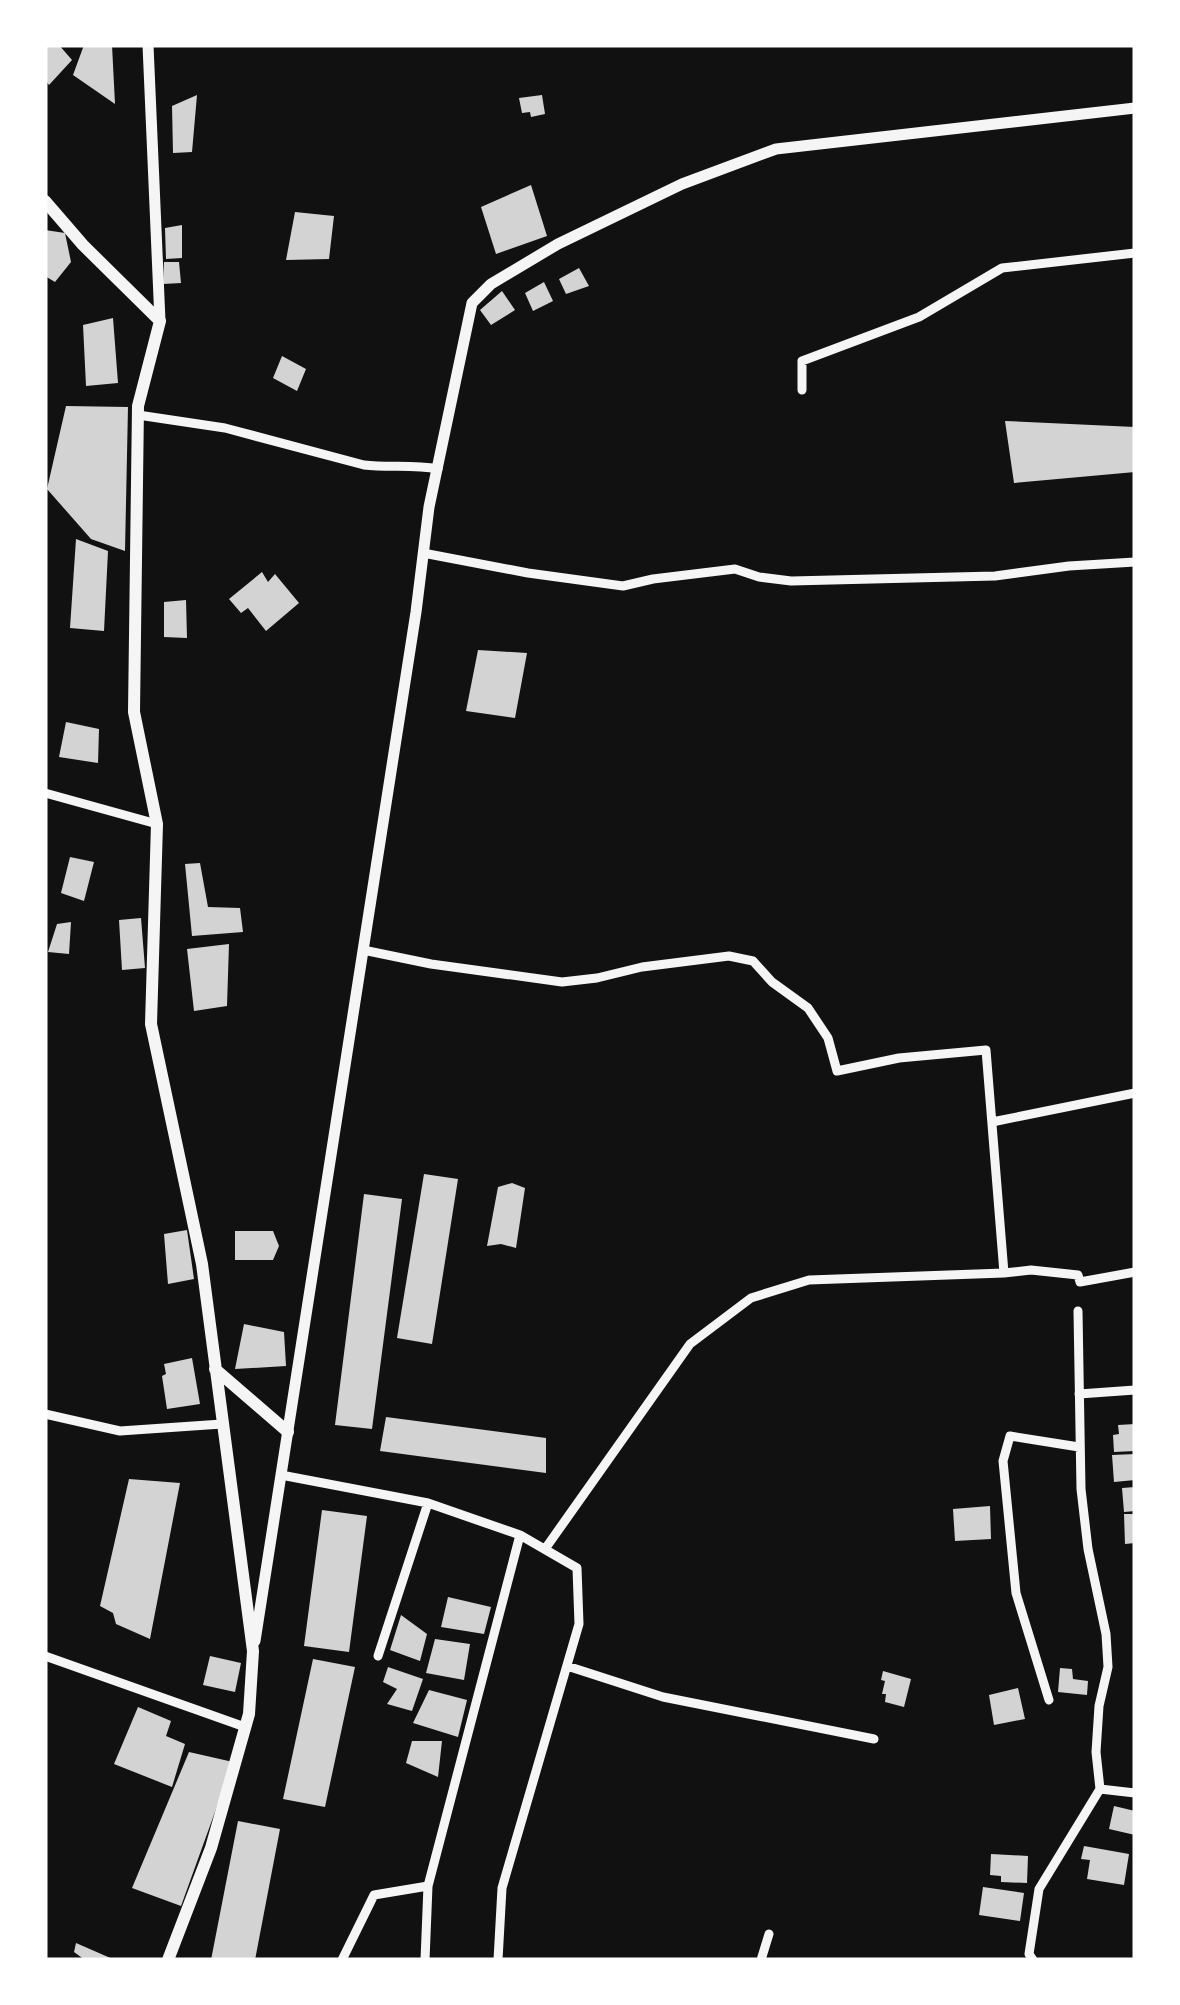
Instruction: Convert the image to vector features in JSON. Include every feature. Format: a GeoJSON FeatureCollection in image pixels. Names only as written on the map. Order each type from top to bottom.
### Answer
{"type":"FeatureCollection","features":[{"type":"Feature","properties":{"kind":"main road"},"geometry":{"type":"LineString","coordinates":[[45,201],[83,245],[160,321],[138,416],[134,712],[157,824],[151,1024],[202,1264],[253,1651],[245,1728],[212,1848],[168,1960]]}},
{"type":"Feature","properties":{"kind":"main road"},"geometry":{"type":"LineString","coordinates":[[215,1369],[288,1432]]}},
{"type":"Feature","properties":{"kind":"street"},"geometry":{"type":"LineString","coordinates":[[148,45],[160,321]]}},
{"type":"Feature","properties":{"kind":"street"},"geometry":{"type":"LineString","coordinates":[[253,1651],[423,553],[472,303],[490,284],[558,244],[682,184],[776,149],[1135,108]]}},
{"type":"Feature","properties":{"kind":"street"},"geometry":{"type":"LineString","coordinates":[[802,390],[802,360],[920,318],[1002,268],[1135,252]]}},
{"type":"Feature","properties":{"kind":"street"},"geometry":{"type":"LineString","coordinates":[[138,416],[225,428],[364,465],[416,465],[438,470]]}},
{"type":"Feature","properties":{"kind":"street"},"geometry":{"type":"LineString","coordinates":[[423,553],[623,586],[735,569],[791,581],[995,576],[1135,562]]}},
{"type":"Feature","properties":{"kind":"street"},"geometry":{"type":"LineString","coordinates":[[45,793],[157,824]]}},
{"type":"Feature","properties":{"kind":"street"},"geometry":{"type":"LineString","coordinates":[[363,950],[431,964],[562,982],[729,956],[753,961],[772,982],[808,1008],[828,1038],[837,1070],[899,1058],[986,1050],[1004,1273]]}},
{"type":"Feature","properties":{"kind":"street"},"geometry":{"type":"LineString","coordinates":[[992,1122],[1135,1093]]}},
{"type":"Feature","properties":{"kind":"street"},"geometry":{"type":"LineString","coordinates":[[545,1549],[690,1344],[750,1298],[809,1280],[1031,1270],[1078,1275],[1080,1282],[1135,1272]]}},
{"type":"Feature","properties":{"kind":"street"},"geometry":{"type":"LineString","coordinates":[[1033,1960],[1029,1954],[1039,1889],[1100,1789],[1096,1752],[1099,1706],[1108,1667],[1106,1634],[1088,1550],[1079,1447],[1078,1310]]}},
{"type":"Feature","properties":{"kind":"street"},"geometry":{"type":"LineString","coordinates":[[1079,1394],[1135,1390]]}},
{"type":"Feature","properties":{"kind":"street"},"geometry":{"type":"LineString","coordinates":[[45,1414],[120,1431],[222,1424]]}},
{"type":"Feature","properties":{"kind":"street"},"geometry":{"type":"LineString","coordinates":[[1049,1700],[1016,1593],[1002,1461],[1010,1436],[1079,1447]]}},
{"type":"Feature","properties":{"kind":"street"},"geometry":{"type":"LineString","coordinates":[[281,1475],[428,1503],[520,1535],[576,1568],[579,1624],[502,1888],[498,1960]]}},
{"type":"Feature","properties":{"kind":"street"},"geometry":{"type":"LineString","coordinates":[[378,1656],[428,1503]]}},
{"type":"Feature","properties":{"kind":"street"},"geometry":{"type":"LineString","coordinates":[[425,1960],[428,1886],[520,1535]]}},
{"type":"Feature","properties":{"kind":"street"},"geometry":{"type":"LineString","coordinates":[[45,1656],[245,1728]]}},
{"type":"Feature","properties":{"kind":"street"},"geometry":{"type":"LineString","coordinates":[[567,1666],[663,1697],[874,1740]]}},
{"type":"Feature","properties":{"kind":"street"},"geometry":{"type":"LineString","coordinates":[[1100,1789],[1135,1793]]}},
{"type":"Feature","properties":{"kind":"street"},"geometry":{"type":"LineString","coordinates":[[342,1960],[374,1895],[428,1886]]}},
{"type":"Feature","properties":{"kind":"street"},"geometry":{"type":"LineString","coordinates":[[761,1960],[769,1934]]}},
{"type":"Feature","properties":{"kind":"building"},"geometry":{"type":"Polygon","coordinates":[[[45,45],[59,45],[72,60],[49,85],[45,80],[45,45]]]}},
{"type":"Feature","properties":{"kind":"building"},"geometry":{"type":"Polygon","coordinates":[[[84,45],[112,45],[115,104],[73,75],[84,45]]]}},
{"type":"Feature","properties":{"kind":"building"},"geometry":{"type":"Polygon","coordinates":[[[197,95],[192,152],[173,153],[172,106],[197,95]]]}},
{"type":"Feature","properties":{"kind":"building"},"geometry":{"type":"Polygon","coordinates":[[[542,95],[545,114],[531,117],[530,112],[522,113],[519,98],[542,95]]]}},
{"type":"Feature","properties":{"kind":"building"},"geometry":{"type":"Polygon","coordinates":[[[531,185],[547,236],[496,254],[481,207],[531,185]]]}},
{"type":"Feature","properties":{"kind":"building"},"geometry":{"type":"Polygon","coordinates":[[[295,212],[334,216],[329,259],[286,260],[295,212]]]}},
{"type":"Feature","properties":{"kind":"building"},"geometry":{"type":"Polygon","coordinates":[[[182,225],[182,258],[166,259],[165,228],[182,225]]]}},
{"type":"Feature","properties":{"kind":"building"},"geometry":{"type":"Polygon","coordinates":[[[45,230],[65,233],[71,262],[55,282],[45,276],[45,230]]]}},
{"type":"Feature","properties":{"kind":"building"},"geometry":{"type":"Polygon","coordinates":[[[164,262],[179,262],[181,283],[163,284],[164,262]]]}},
{"type":"Feature","properties":{"kind":"building"},"geometry":{"type":"Polygon","coordinates":[[[579,268],[589,286],[566,294],[559,279],[579,268]]]}},
{"type":"Feature","properties":{"kind":"building"},"geometry":{"type":"Polygon","coordinates":[[[544,282],[553,301],[533,311],[525,293],[544,282]]]}},
{"type":"Feature","properties":{"kind":"building"},"geometry":{"type":"Polygon","coordinates":[[[502,291],[515,310],[491,325],[480,310],[502,291]]]}},
{"type":"Feature","properties":{"kind":"building"},"geometry":{"type":"Polygon","coordinates":[[[113,318],[118,383],[86,386],[83,325],[113,318]]]}},
{"type":"Feature","properties":{"kind":"building"},"geometry":{"type":"Polygon","coordinates":[[[282,356],[306,369],[297,391],[273,378],[282,356]]]}},
{"type":"Feature","properties":{"kind":"building"},"geometry":{"type":"Polygon","coordinates":[[[66,406],[128,407],[125,551],[91,539],[47,489],[66,406]]]}},
{"type":"Feature","properties":{"kind":"building"},"geometry":{"type":"Polygon","coordinates":[[[1005,421],[1135,427],[1135,472],[1014,483],[1005,421]]]}},
{"type":"Feature","properties":{"kind":"building"},"geometry":{"type":"Polygon","coordinates":[[[76,539],[108,551],[104,631],[70,628],[76,539]]]}},
{"type":"Feature","properties":{"kind":"building"},"geometry":{"type":"Polygon","coordinates":[[[262,572],[268,582],[275,574],[299,603],[266,631],[248,608],[241,613],[229,599],[262,572]]]}},
{"type":"Feature","properties":{"kind":"building"},"geometry":{"type":"Polygon","coordinates":[[[186,600],[187,638],[164,637],[164,602],[186,600]]]}},
{"type":"Feature","properties":{"kind":"building"},"geometry":{"type":"Polygon","coordinates":[[[478,650],[527,653],[515,718],[466,711],[478,650]]]}},
{"type":"Feature","properties":{"kind":"building"},"geometry":{"type":"Polygon","coordinates":[[[66,722],[99,729],[98,763],[59,757],[66,722]]]}},
{"type":"Feature","properties":{"kind":"building"},"geometry":{"type":"Polygon","coordinates":[[[70,857],[94,862],[84,901],[61,893],[70,857]]]}},
{"type":"Feature","properties":{"kind":"building"},"geometry":{"type":"Polygon","coordinates":[[[200,863],[208,907],[240,908],[243,932],[192,936],[185,864],[200,863]]]}},
{"type":"Feature","properties":{"kind":"building"},"geometry":{"type":"Polygon","coordinates":[[[141,918],[145,968],[122,970],[119,920],[141,918]]]}},
{"type":"Feature","properties":{"kind":"building"},"geometry":{"type":"Polygon","coordinates":[[[71,922],[69,954],[48,952],[57,924],[71,922]]]}},
{"type":"Feature","properties":{"kind":"building"},"geometry":{"type":"Polygon","coordinates":[[[229,944],[227,1006],[194,1011],[187,949],[229,944]]]}},
{"type":"Feature","properties":{"kind":"building"},"geometry":{"type":"Polygon","coordinates":[[[424,1174],[458,1179],[432,1344],[397,1338],[424,1174]]]}},
{"type":"Feature","properties":{"kind":"building"},"geometry":{"type":"Polygon","coordinates":[[[512,1183],[525,1188],[516,1248],[487,1246],[498,1187],[512,1183]]]}},
{"type":"Feature","properties":{"kind":"building"},"geometry":{"type":"Polygon","coordinates":[[[364,1194],[402,1199],[372,1429],[335,1425],[364,1194]]]}},
{"type":"Feature","properties":{"kind":"building"},"geometry":{"type":"Polygon","coordinates":[[[187,1230],[194,1279],[168,1284],[164,1234],[187,1230]]]}},
{"type":"Feature","properties":{"kind":"building"},"geometry":{"type":"Polygon","coordinates":[[[235,1231],[273,1231],[279,1246],[273,1260],[235,1260],[235,1231]]]}},
{"type":"Feature","properties":{"kind":"building"},"geometry":{"type":"Polygon","coordinates":[[[244,1324],[284,1332],[286,1366],[235,1369],[244,1324]]]}},
{"type":"Feature","properties":{"kind":"building"},"geometry":{"type":"Polygon","coordinates":[[[192,1358],[200,1404],[167,1409],[164,1364],[192,1358]]]}},
{"type":"Feature","properties":{"kind":"building"},"geometry":{"type":"Polygon","coordinates":[[[386,1417],[546,1438],[546,1473],[380,1451],[386,1417]]]}},
{"type":"Feature","properties":{"kind":"building"},"geometry":{"type":"Polygon","coordinates":[[[1135,1424],[1135,1451],[1114,1452],[1113,1435],[1119,1434],[1118,1425],[1135,1424]]]}},
{"type":"Feature","properties":{"kind":"building"},"geometry":{"type":"Polygon","coordinates":[[[1135,1454],[1135,1480],[1114,1482],[1112,1455],[1135,1454]]]}},
{"type":"Feature","properties":{"kind":"building"},"geometry":{"type":"Polygon","coordinates":[[[129,1479],[180,1483],[150,1639],[116,1624],[113,1613],[100,1606],[129,1479]]]}},
{"type":"Feature","properties":{"kind":"building"},"geometry":{"type":"Polygon","coordinates":[[[1135,1487],[1135,1511],[1124,1512],[1122,1488],[1135,1487]]]}},
{"type":"Feature","properties":{"kind":"building"},"geometry":{"type":"Polygon","coordinates":[[[990,1506],[991,1539],[955,1541],[953,1509],[990,1506]]]}},
{"type":"Feature","properties":{"kind":"building"},"geometry":{"type":"Polygon","coordinates":[[[322,1510],[367,1516],[349,1652],[304,1646],[322,1510]]]}},
{"type":"Feature","properties":{"kind":"building"},"geometry":{"type":"Polygon","coordinates":[[[1124,1514],[1135,1514],[1135,1543],[1125,1544],[1124,1514]]]}},
{"type":"Feature","properties":{"kind":"building"},"geometry":{"type":"Polygon","coordinates":[[[448,1597],[491,1607],[484,1634],[441,1627],[448,1597]]]}},
{"type":"Feature","properties":{"kind":"building"},"geometry":{"type":"Polygon","coordinates":[[[401,1615],[427,1634],[420,1661],[390,1650],[401,1615]]]}},
{"type":"Feature","properties":{"kind":"building"},"geometry":{"type":"Polygon","coordinates":[[[435,1639],[470,1644],[464,1680],[426,1673],[435,1639]]]}},
{"type":"Feature","properties":{"kind":"building"},"geometry":{"type":"Polygon","coordinates":[[[210,1656],[241,1663],[235,1692],[203,1685],[210,1656]]]}},
{"type":"Feature","properties":{"kind":"building"},"geometry":{"type":"Polygon","coordinates":[[[313,1659],[355,1667],[325,1807],[283,1799],[313,1659]]]}},
{"type":"Feature","properties":{"kind":"building"},"geometry":{"type":"Polygon","coordinates":[[[388,1667],[423,1679],[412,1711],[387,1704],[397,1689],[383,1682],[388,1667]]]}},
{"type":"Feature","properties":{"kind":"building"},"geometry":{"type":"Polygon","coordinates":[[[1060,1668],[1072,1669],[1073,1679],[1088,1681],[1087,1695],[1058,1692],[1060,1668]]]}},
{"type":"Feature","properties":{"kind":"building"},"geometry":{"type":"Polygon","coordinates":[[[883,1671],[911,1679],[904,1707],[885,1702],[883,1671]]]}},
{"type":"Feature","properties":{"kind":"building"},"geometry":{"type":"Polygon","coordinates":[[[1018,1688],[1025,1719],[994,1725],[989,1695],[1018,1688]]]}},
{"type":"Feature","properties":{"kind":"building"},"geometry":{"type":"Polygon","coordinates":[[[429,1690],[467,1700],[458,1737],[413,1723],[429,1690]]]}},
{"type":"Feature","properties":{"kind":"building"},"geometry":{"type":"Polygon","coordinates":[[[138,1707],[171,1721],[166,1736],[185,1744],[172,1787],[114,1764],[138,1707]]]}},
{"type":"Feature","properties":{"kind":"building"},"geometry":{"type":"Polygon","coordinates":[[[412,1741],[442,1741],[438,1777],[406,1763],[412,1741]]]}},
{"type":"Feature","properties":{"kind":"building"},"geometry":{"type":"Polygon","coordinates":[[[189,1752],[233,1762],[181,1906],[132,1888],[189,1752]]]}},
{"type":"Feature","properties":{"kind":"building"},"geometry":{"type":"Polygon","coordinates":[[[1114,1806],[1135,1811],[1135,1835],[1109,1829],[1114,1806]]]}},
{"type":"Feature","properties":{"kind":"building"},"geometry":{"type":"Polygon","coordinates":[[[238,1821],[280,1829],[255,1960],[211,1960],[238,1821]]]}},
{"type":"Feature","properties":{"kind":"building"},"geometry":{"type":"Polygon","coordinates":[[[1084,1846],[1129,1854],[1124,1885],[1087,1879],[1090,1860],[1081,1859],[1084,1846]]]}},
{"type":"Feature","properties":{"kind":"building"},"geometry":{"type":"Polygon","coordinates":[[[991,1854],[1028,1856],[1027,1883],[1001,1882],[1001,1876],[990,1875],[991,1854]]]}},
{"type":"Feature","properties":{"kind":"building"},"geometry":{"type":"Polygon","coordinates":[[[983,1887],[1024,1893],[1020,1921],[979,1915],[983,1887]]]}},
{"type":"Feature","properties":{"kind":"building"},"geometry":{"type":"Polygon","coordinates":[[[76,1943],[115,1960],[85,1960],[74,1952],[76,1943]]]}}]}
